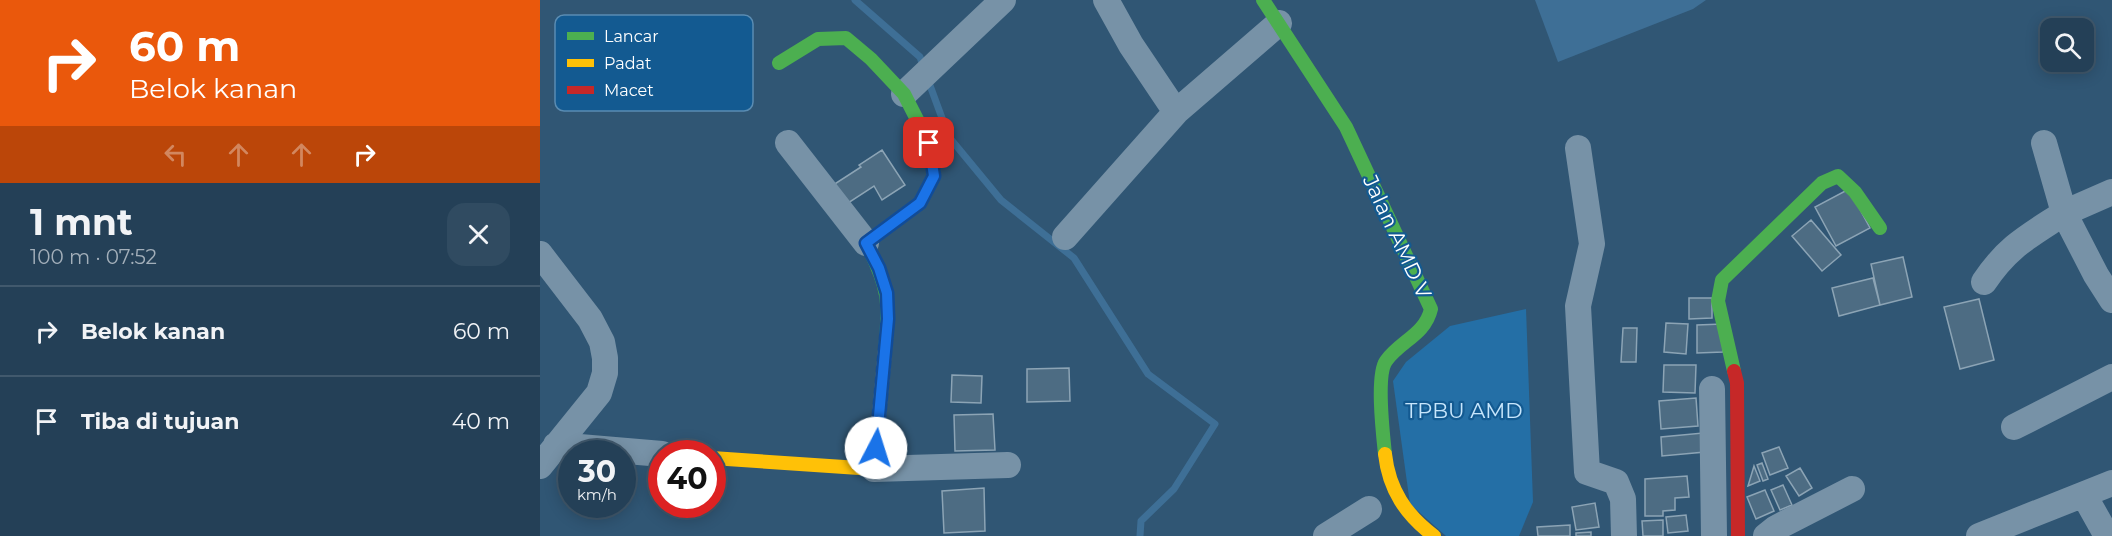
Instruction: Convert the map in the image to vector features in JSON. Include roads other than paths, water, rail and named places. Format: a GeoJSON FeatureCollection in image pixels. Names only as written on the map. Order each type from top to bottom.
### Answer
{"type":"FeatureCollection","features":[{"type":"Feature","properties":{"kind":"street"},"geometry":{"type":"LineString","coordinates":[[919,80],[1003,0]]}},
{"type":"Feature","properties":{"kind":"street"},"geometry":{"type":"LineString","coordinates":[[1106,0],[1131,45],[1176,112]]}},
{"type":"Feature","properties":{"kind":"street","name":"Jalan AMD V"},"geometry":{"type":"LineString","coordinates":[[1263,0],[1346,128],[1431,309],[1430,319],[1425,327],[1394,351],[1383,365],[1381,387],[1384,457],[1395,494],[1418,526],[1434,536]]}},
{"type":"Feature","properties":{"kind":"street"},"geometry":{"type":"LineString","coordinates":[[1065,237],[1176,112],[1279,23]]}},
{"type":"Feature","properties":{"kind":"street"},"geometry":{"type":"LineString","coordinates":[[779,63],[818,39],[846,38],[871,59],[919,80]]}},
{"type":"Feature","properties":{"kind":"street"},"geometry":{"type":"LineString","coordinates":[[866,243],[920,203],[934,176],[919,80]]}},
{"type":"Feature","properties":{"kind":"street"},"geometry":{"type":"LineString","coordinates":[[788,143],[866,243],[879,268],[887,293],[888,319],[874,469]]}},
{"type":"Feature","properties":{"kind":"street"},"geometry":{"type":"LineString","coordinates":[[2044,143],[2064,213],[2096,275],[2112,300]]}},
{"type":"Feature","properties":{"kind":"street"},"geometry":{"type":"LineString","coordinates":[[1578,148],[1592,244],[1578,306],[1587,472],[1616,482],[1623,499],[1624,536]]}},
{"type":"Feature","properties":{"kind":"street"},"geometry":{"type":"LineString","coordinates":[[1738,536],[1737,383],[1718,301],[1722,280],[1822,183],[1838,176],[1855,192],[1880,228]]}},
{"type":"Feature","properties":{"kind":"street"},"geometry":{"type":"LineString","coordinates":[[1984,282],[1998,261],[2015,245],[2064,213],[2112,192]]}},
{"type":"Feature","properties":{"kind":"street"},"geometry":{"type":"LineString","coordinates":[[540,254],[590,319],[602,342],[605,366],[599,393],[547,456]]}},
{"type":"Feature","properties":{"kind":"street"},"geometry":{"type":"LineString","coordinates":[[2014,427],[2112,377]]}},
{"type":"Feature","properties":{"kind":"street"},"geometry":{"type":"LineString","coordinates":[[1712,389],[1714,536]]}},
{"type":"Feature","properties":{"kind":"street"},"geometry":{"type":"LineString","coordinates":[[580,416],[592,440]]}},
{"type":"Feature","properties":{"kind":"street"},"geometry":{"type":"LineString","coordinates":[[726,459],[874,469],[1008,465]]}},
{"type":"Feature","properties":{"kind":"street"},"geometry":{"type":"LineString","coordinates":[[1979,536],[2014,530],[2112,483]]}},
{"type":"Feature","properties":{"kind":"street"},"geometry":{"type":"LineString","coordinates":[[1766,536],[1776,528],[1852,489]]}},
{"type":"Feature","properties":{"kind":"street"},"geometry":{"type":"LineString","coordinates":[[2084,495],[2107,536]]}},
{"type":"Feature","properties":{"kind":"street"},"geometry":{"type":"LineString","coordinates":[[1326,536],[1370,509]]}},
{"type":"Feature","properties":{"kind":"waterway"},"geometry":{"type":"LineString","coordinates":[[855,0],[920,57],[923,66]]}},
{"type":"Feature","properties":{"kind":"waterway"},"geometry":{"type":"LineString","coordinates":[[928,80],[949,137],[1001,200],[1074,258],[1148,374],[1215,424],[1174,489],[1141,521],[1140,536]]}},
{"type":"Feature","properties":{"kind":"park label","name":"TPBU AMD"},"geometry":{"type":"Point","coordinates":[1464,411]}}]}
